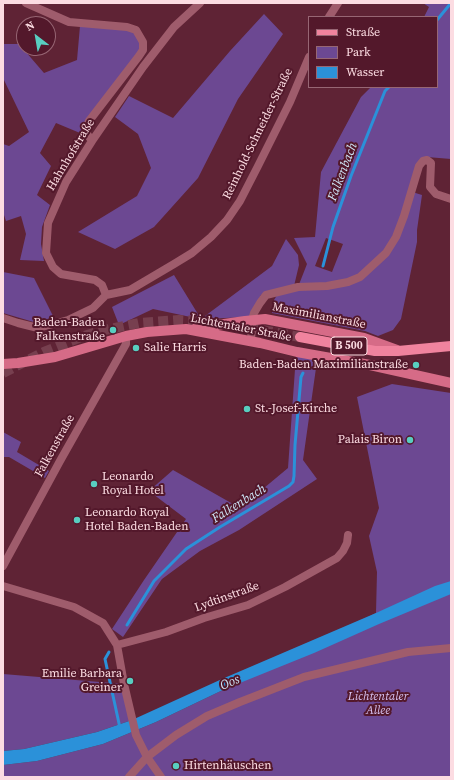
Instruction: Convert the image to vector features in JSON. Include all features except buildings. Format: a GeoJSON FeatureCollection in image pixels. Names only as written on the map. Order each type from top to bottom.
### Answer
{"type":"FeatureCollection","features":[{"type":"Feature","properties":{"kind":"main road","name":"Maximilianstraße"},"geometry":{"type":"LineString","coordinates":[[186,329],[265,319],[364,338],[398,351]]}},
{"type":"Feature","properties":{"kind":"main road","name":"Lichtentaler Straße"},"geometry":{"type":"LineString","coordinates":[[3,364],[55,357],[126,336],[147,332],[186,329],[297,352],[370,364],[451,383]]}},
{"type":"Feature","properties":{"kind":"main road","name":"Maximilianstraße"},"geometry":{"type":"LineString","coordinates":[[300,337],[375,351],[398,351],[451,346]]}},
{"type":"Feature","properties":{"kind":"street"},"geometry":{"type":"LineString","coordinates":[[26,3],[69,22],[127,27],[136,30],[143,42],[143,50],[139,56],[89,121],[85,131],[92,141]]}},
{"type":"Feature","properties":{"kind":"street","name":"Hahnhofstraße"},"geometry":{"type":"LineString","coordinates":[[106,295],[102,285],[95,280],[61,274],[53,267],[46,253],[48,223],[66,182],[92,141],[143,67],[174,27],[200,3]]}},
{"type":"Feature","properties":{"kind":"street"},"geometry":{"type":"LineString","coordinates":[[330,16],[338,3]]}},
{"type":"Feature","properties":{"kind":"street","name":"Reinhold-Schneider-Straße"},"geometry":{"type":"LineString","coordinates":[[106,295],[130,290],[192,253],[211,237],[227,220],[240,201],[265,152],[290,102],[308,59]]}},
{"type":"Feature","properties":{"kind":"street"},"geometry":{"type":"LineString","coordinates":[[251,342],[252,320],[260,303],[266,295],[298,287],[328,286],[348,282],[360,277],[386,253],[396,236],[404,216],[419,166],[423,161],[427,160],[431,163],[430,187],[436,194],[451,199]]}},
{"type":"Feature","properties":{"kind":"street"},"geometry":{"type":"LineString","coordinates":[[3,318],[38,328],[68,320],[93,308],[106,295]]}},
{"type":"Feature","properties":{"kind":"street","name":"Falkenstraße"},"geometry":{"type":"LineString","coordinates":[[3,566],[126,344],[126,336]]}},
{"type":"Feature","properties":{"kind":"street","name":"Lydtinstraße"},"geometry":{"type":"LineString","coordinates":[[117,645],[166,632],[204,618],[248,605],[338,558],[347,543],[348,536]]}},
{"type":"Feature","properties":{"kind":"street"},"geometry":{"type":"LineString","coordinates":[[3,586],[74,607],[103,624],[117,645],[136,734],[147,757],[161,777]]}},
{"type":"Feature","properties":{"kind":"street"},"geometry":{"type":"LineString","coordinates":[[129,777],[147,757],[176,735],[207,716],[240,702],[304,677],[408,652],[451,648]]}},
{"type":"Feature","properties":{"kind":"green space"},"geometry":{"type":"Polygon","coordinates":[[[423,3],[451,3],[451,159],[427,157],[409,191],[422,195],[417,230],[417,242],[401,319],[393,330],[378,336],[365,331],[272,313],[274,300],[279,292],[298,287],[307,264],[294,238],[315,237],[321,172],[361,97],[370,88],[438,88],[438,16],[424,16],[429,7],[423,3]],[[326,238],[315,266],[332,272],[343,244],[326,238]]]}},
{"type":"Feature","properties":{"kind":"green space"},"geometry":{"type":"Polygon","coordinates":[[[264,14],[283,34],[238,99],[198,178],[154,227],[115,249],[78,232],[137,196],[151,168],[138,134],[115,117],[129,96],[173,118],[230,51],[264,14]]]}},
{"type":"Feature","properties":{"kind":"green space"},"geometry":{"type":"Polygon","coordinates":[[[80,26],[136,30],[143,50],[80,133],[56,123],[40,153],[51,166],[37,195],[50,205],[42,227],[41,244],[44,261],[20,260],[26,234],[21,216],[6,221],[3,212],[3,144],[9,146],[29,132],[3,78],[3,44],[16,44],[16,56],[29,56],[44,73],[77,60],[80,26]]]}},
{"type":"Feature","properties":{"kind":"green space"},"geometry":{"type":"Polygon","coordinates":[[[286,239],[298,255],[299,265],[294,286],[261,295],[250,317],[201,319],[272,266],[286,239]]]}},
{"type":"Feature","properties":{"kind":"green space"},"geometry":{"type":"Polygon","coordinates":[[[3,272],[34,278],[54,318],[37,323],[3,313],[3,272]]]}},
{"type":"Feature","properties":{"kind":"green space"},"geometry":{"type":"Polygon","coordinates":[[[174,275],[201,319],[153,309],[119,325],[112,307],[174,275]]]}},
{"type":"Feature","properties":{"kind":"green space"},"geometry":{"type":"Polygon","coordinates":[[[296,355],[317,361],[303,460],[317,479],[239,530],[200,551],[162,579],[123,637],[112,629],[186,519],[149,491],[173,470],[240,508],[288,468],[296,355]]]}},
{"type":"Feature","properties":{"kind":"green space","name":"Lichtentaler Allee"},"geometry":{"type":"Polygon","coordinates":[[[392,384],[451,393],[451,777],[3,777],[3,765],[37,761],[103,744],[156,722],[376,613],[377,572],[369,536],[379,508],[357,397],[392,384]]]}},
{"type":"Feature","properties":{"kind":"green space"},"geometry":{"type":"Polygon","coordinates":[[[3,432],[21,442],[17,452],[49,471],[45,478],[9,457],[3,457],[3,432]]]}},
{"type":"Feature","properties":{"kind":"green space"},"geometry":{"type":"Polygon","coordinates":[[[3,674],[124,684],[132,720],[97,732],[24,749],[3,751],[3,674]]]}},
{"type":"Feature","properties":{"kind":"water","name":"Oos"},"geometry":{"type":"Polygon","coordinates":[[[451,581],[451,594],[314,653],[225,689],[156,722],[103,744],[37,761],[3,765],[3,751],[24,749],[97,732],[132,720],[435,586],[451,581]]]}},
{"type":"Feature","properties":{"kind":"waterway","name":"Falkenbach"},"geometry":{"type":"LineString","coordinates":[[438,19],[451,3]]}},
{"type":"Feature","properties":{"kind":"waterway","name":"Falkenbach"},"geometry":{"type":"LineString","coordinates":[[323,266],[333,227],[351,176],[385,91],[388,88]]}},
{"type":"Feature","properties":{"kind":"waterway","name":"Falkenbach"},"geometry":{"type":"LineString","coordinates":[[127,625],[154,581],[186,549],[289,486],[293,482],[301,377],[303,373]]}},
{"type":"Feature","properties":{"kind":"waterway","name":"Falkenbach"},"geometry":{"type":"LineString","coordinates":[[109,652],[105,659],[120,728]]}},
{"type":"Feature","properties":{"kind":"tunnel"},"geometry":{"type":"LineString","coordinates":[[3,373],[44,352],[81,337],[100,331],[139,323],[179,320],[198,321],[239,326],[300,337]]}},
{"type":"Feature","properties":{"kind":"place","name":"Baden-Baden Falkenstraße"},"geometry":{"type":"Point","coordinates":[113,330]}},
{"type":"Feature","properties":{"kind":"place","name":"Salie Harris"},"geometry":{"type":"Point","coordinates":[136,348]}},
{"type":"Feature","properties":{"kind":"place","name":"Baden-Baden Maximilianstraße"},"geometry":{"type":"Point","coordinates":[416,365]}},
{"type":"Feature","properties":{"kind":"place","name":"St.-Josef-Kirche"},"geometry":{"type":"Point","coordinates":[247,409]}},
{"type":"Feature","properties":{"kind":"place","name":"Palais Biron"},"geometry":{"type":"Point","coordinates":[410,440]}},
{"type":"Feature","properties":{"kind":"place","name":"Leonardo Royal Hotel"},"geometry":{"type":"Point","coordinates":[94,484]}},
{"type":"Feature","properties":{"kind":"place","name":"Leonardo Royal Hotel Baden-Baden"},"geometry":{"type":"Point","coordinates":[77,520]}},
{"type":"Feature","properties":{"kind":"place","name":"Emilie Barbara Greiner"},"geometry":{"type":"Point","coordinates":[130,681]}},
{"type":"Feature","properties":{"kind":"place","name":"Hirtenhäuschen"},"geometry":{"type":"Point","coordinates":[176,766]}}]}
